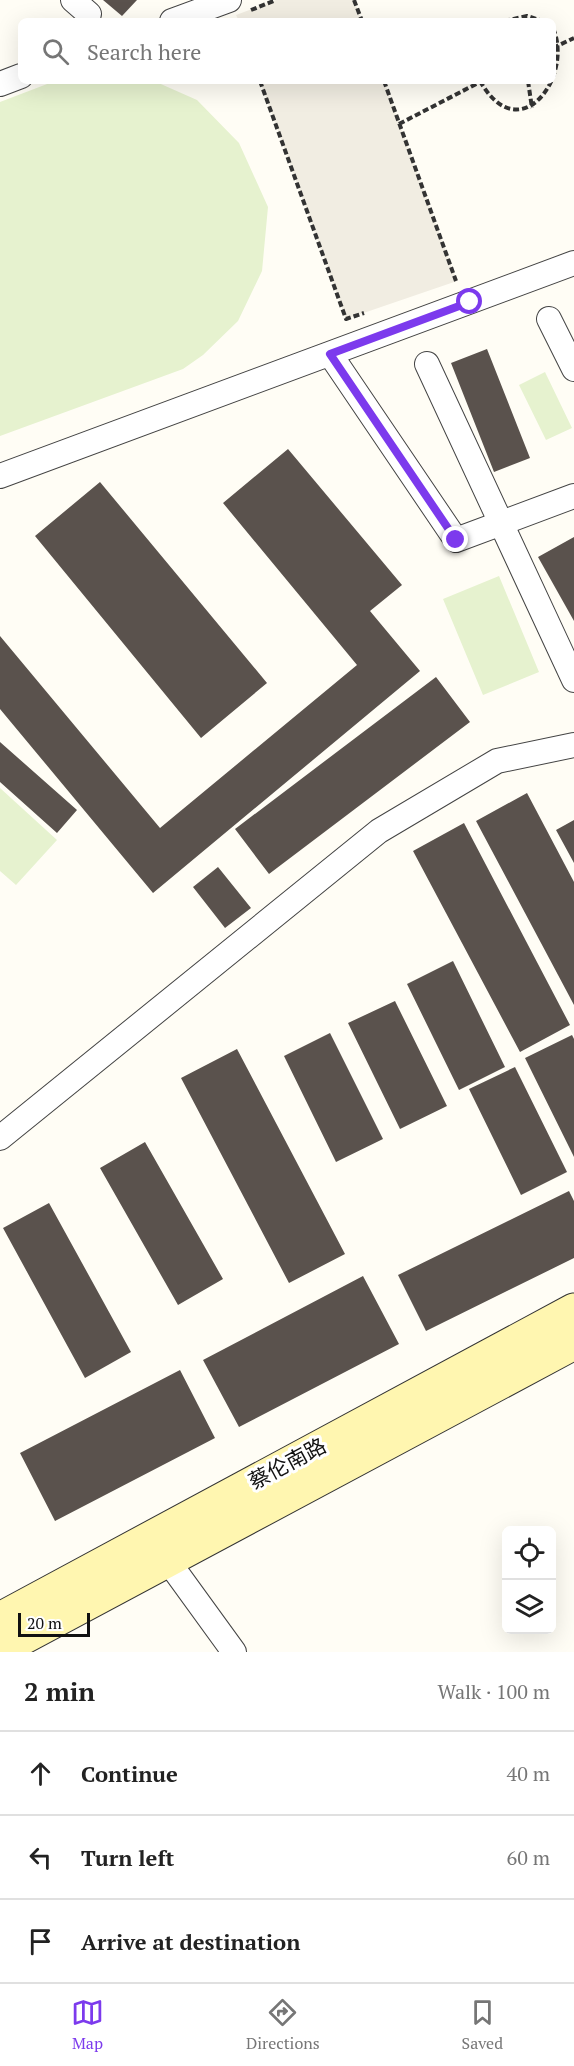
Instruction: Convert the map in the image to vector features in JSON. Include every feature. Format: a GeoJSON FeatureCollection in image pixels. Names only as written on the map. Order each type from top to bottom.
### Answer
{"type":"FeatureCollection","features":[{"type":"Feature","properties":{"kind":"main road","name":"蔡伦南路"},"geometry":{"type":"LineString","coordinates":[[0,1618],[574,1310]]}},
{"type":"Feature","properties":{"kind":"main road","name":"蔡伦南路"},"geometry":{"type":"LineString","coordinates":[[0,1650],[574,1343]]}},
{"type":"Feature","properties":{"kind":"street"},"geometry":{"type":"LineString","coordinates":[[185,18],[238,6]]}},
{"type":"Feature","properties":{"kind":"street"},"geometry":{"type":"LineString","coordinates":[[0,84],[18,77]]}},
{"type":"Feature","properties":{"kind":"street"},"geometry":{"type":"LineString","coordinates":[[0,476],[574,263]]}},
{"type":"Feature","properties":{"kind":"street"},"geometry":{"type":"LineString","coordinates":[[549,320],[574,369]]}},
{"type":"Feature","properties":{"kind":"street"},"geometry":{"type":"LineString","coordinates":[[330,354],[456,540],[574,496]]}},
{"type":"Feature","properties":{"kind":"street"},"geometry":{"type":"LineString","coordinates":[[427,364],[574,680]]}},
{"type":"Feature","properties":{"kind":"street"},"geometry":{"type":"LineString","coordinates":[[0,1138],[379,831],[497,761],[574,745]]}},
{"type":"Feature","properties":{"kind":"street"},"geometry":{"type":"LineString","coordinates":[[168,1561],[234,1652]]}},
{"type":"Feature","properties":{"kind":"path"},"geometry":{"type":"LineString","coordinates":[[238,6],[276,0]]}},
{"type":"Feature","properties":{"kind":"path"},"geometry":{"type":"LineString","coordinates":[[354,0],[361,18]]}},
{"type":"Feature","properties":{"kind":"path"},"geometry":{"type":"LineString","coordinates":[[518,18],[527,16],[533,18]]}},
{"type":"Feature","properties":{"kind":"path"},"geometry":{"type":"LineString","coordinates":[[556,32],[565,42],[567,49]]}},
{"type":"Feature","properties":{"kind":"path"},"geometry":{"type":"LineString","coordinates":[[556,46],[574,38]]}},
{"type":"Feature","properties":{"kind":"path"},"geometry":{"type":"LineString","coordinates":[[261,84],[346,319],[368,312]]}},
{"type":"Feature","properties":{"kind":"path"},"geometry":{"type":"LineString","coordinates":[[385,84],[457,280],[446,284]]}},
{"type":"Feature","properties":{"kind":"path"},"geometry":{"type":"LineString","coordinates":[[399,124],[474,84]]}},
{"type":"Feature","properties":{"kind":"path"},"geometry":{"type":"LineString","coordinates":[[482,84],[500,104],[514,109],[543,105]]}},
{"type":"Feature","properties":{"kind":"path"},"geometry":{"type":"LineString","coordinates":[[528,84],[532,108]]}},
{"type":"Feature","properties":{"kind":"green space"},"geometry":{"type":"Polygon","coordinates":[[[47,84],[161,84],[197,100],[239,143],[268,207],[262,271],[238,321],[203,355],[183,369],[0,436],[0,102],[47,84]]]}},
{"type":"Feature","properties":{"kind":"green space"},"geometry":{"type":"Polygon","coordinates":[[[545,372],[572,428],[546,440],[519,385],[545,372]]]}},
{"type":"Feature","properties":{"kind":"green space"},"geometry":{"type":"Polygon","coordinates":[[[499,576],[539,672],[483,695],[443,599],[499,576]]]}},
{"type":"Feature","properties":{"kind":"green space"},"geometry":{"type":"Polygon","coordinates":[[[0,788],[57,840],[16,885],[0,871],[0,788]]]}},
{"type":"Feature","properties":{"kind":"shaded area"},"geometry":{"type":"Polygon","coordinates":[[[276,0],[354,0],[361,18],[238,18],[236,15],[276,0]]]}},
{"type":"Feature","properties":{"kind":"shaded area"},"geometry":{"type":"Polygon","coordinates":[[[261,84],[385,84],[457,281],[346,319],[261,84]]]}},
{"type":"Feature","properties":{"kind":"building"},"geometry":{"type":"Polygon","coordinates":[[[103,0],[137,0],[122,16],[103,0]]]}},
{"type":"Feature","properties":{"kind":"building"},"geometry":{"type":"Polygon","coordinates":[[[487,349],[530,458],[494,472],[451,363],[487,349]]]}},
{"type":"Feature","properties":{"kind":"building"},"geometry":{"type":"Polygon","coordinates":[[[288,449],[402,585],[370,611],[420,671],[153,893],[0,709],[0,636],[160,828],[357,665],[223,503],[288,449]]]}},
{"type":"Feature","properties":{"kind":"building"},"geometry":{"type":"Polygon","coordinates":[[[100,482],[267,683],[201,738],[35,536],[100,482]]]}},
{"type":"Feature","properties":{"kind":"building"},"geometry":{"type":"Polygon","coordinates":[[[574,537],[574,621],[538,557],[574,537]]]}},
{"type":"Feature","properties":{"kind":"building"},"geometry":{"type":"Polygon","coordinates":[[[436,677],[470,722],[269,874],[235,829],[436,677]]]}},
{"type":"Feature","properties":{"kind":"building"},"geometry":{"type":"Polygon","coordinates":[[[0,742],[77,810],[57,833],[0,782],[0,742]]]}},
{"type":"Feature","properties":{"kind":"building"},"geometry":{"type":"Polygon","coordinates":[[[527,793],[574,882],[574,1005],[476,821],[527,793]]]}},
{"type":"Feature","properties":{"kind":"building"},"geometry":{"type":"Polygon","coordinates":[[[574,820],[574,863],[556,830],[574,820]]]}},
{"type":"Feature","properties":{"kind":"building"},"geometry":{"type":"Polygon","coordinates":[[[464,823],[570,1025],[520,1052],[413,851],[464,823]]]}},
{"type":"Feature","properties":{"kind":"building"},"geometry":{"type":"Polygon","coordinates":[[[218,867],[251,908],[225,928],[193,887],[218,867]]]}},
{"type":"Feature","properties":{"kind":"building"},"geometry":{"type":"Polygon","coordinates":[[[453,961],[505,1067],[459,1090],[407,984],[453,961]]]}},
{"type":"Feature","properties":{"kind":"building"},"geometry":{"type":"Polygon","coordinates":[[[395,1001],[447,1106],[400,1129],[348,1023],[395,1001]]]}},
{"type":"Feature","properties":{"kind":"building"},"geometry":{"type":"Polygon","coordinates":[[[330,1033],[383,1139],[336,1162],[284,1056],[330,1033]]]}},
{"type":"Feature","properties":{"kind":"building"},"geometry":{"type":"Polygon","coordinates":[[[572,1035],[574,1039],[574,1157],[525,1058],[572,1035]]]}},
{"type":"Feature","properties":{"kind":"building"},"geometry":{"type":"Polygon","coordinates":[[[237,1049],[345,1254],[289,1283],[181,1078],[237,1049]]]}},
{"type":"Feature","properties":{"kind":"building"},"geometry":{"type":"Polygon","coordinates":[[[515,1067],[567,1172],[521,1195],[469,1089],[515,1067]]]}},
{"type":"Feature","properties":{"kind":"building"},"geometry":{"type":"Polygon","coordinates":[[[145,1142],[223,1279],[178,1305],[100,1168],[145,1142]]]}},
{"type":"Feature","properties":{"kind":"building"},"geometry":{"type":"Polygon","coordinates":[[[569,1191],[574,1201],[574,1258],[426,1331],[398,1275],[569,1191]]]}},
{"type":"Feature","properties":{"kind":"building"},"geometry":{"type":"Polygon","coordinates":[[[49,1203],[131,1352],[85,1378],[3,1228],[49,1203]]]}},
{"type":"Feature","properties":{"kind":"building"},"geometry":{"type":"Polygon","coordinates":[[[363,1276],[399,1344],[239,1427],[203,1360],[363,1276]]]}},
{"type":"Feature","properties":{"kind":"building"},"geometry":{"type":"Polygon","coordinates":[[[180,1370],[215,1438],[55,1521],[20,1453],[180,1370]]]}},
{"type":"Feature","properties":{"kind":"route"},"geometry":{"type":"LineString","coordinates":[[456,540],[330,354],[470,302]]}}]}
